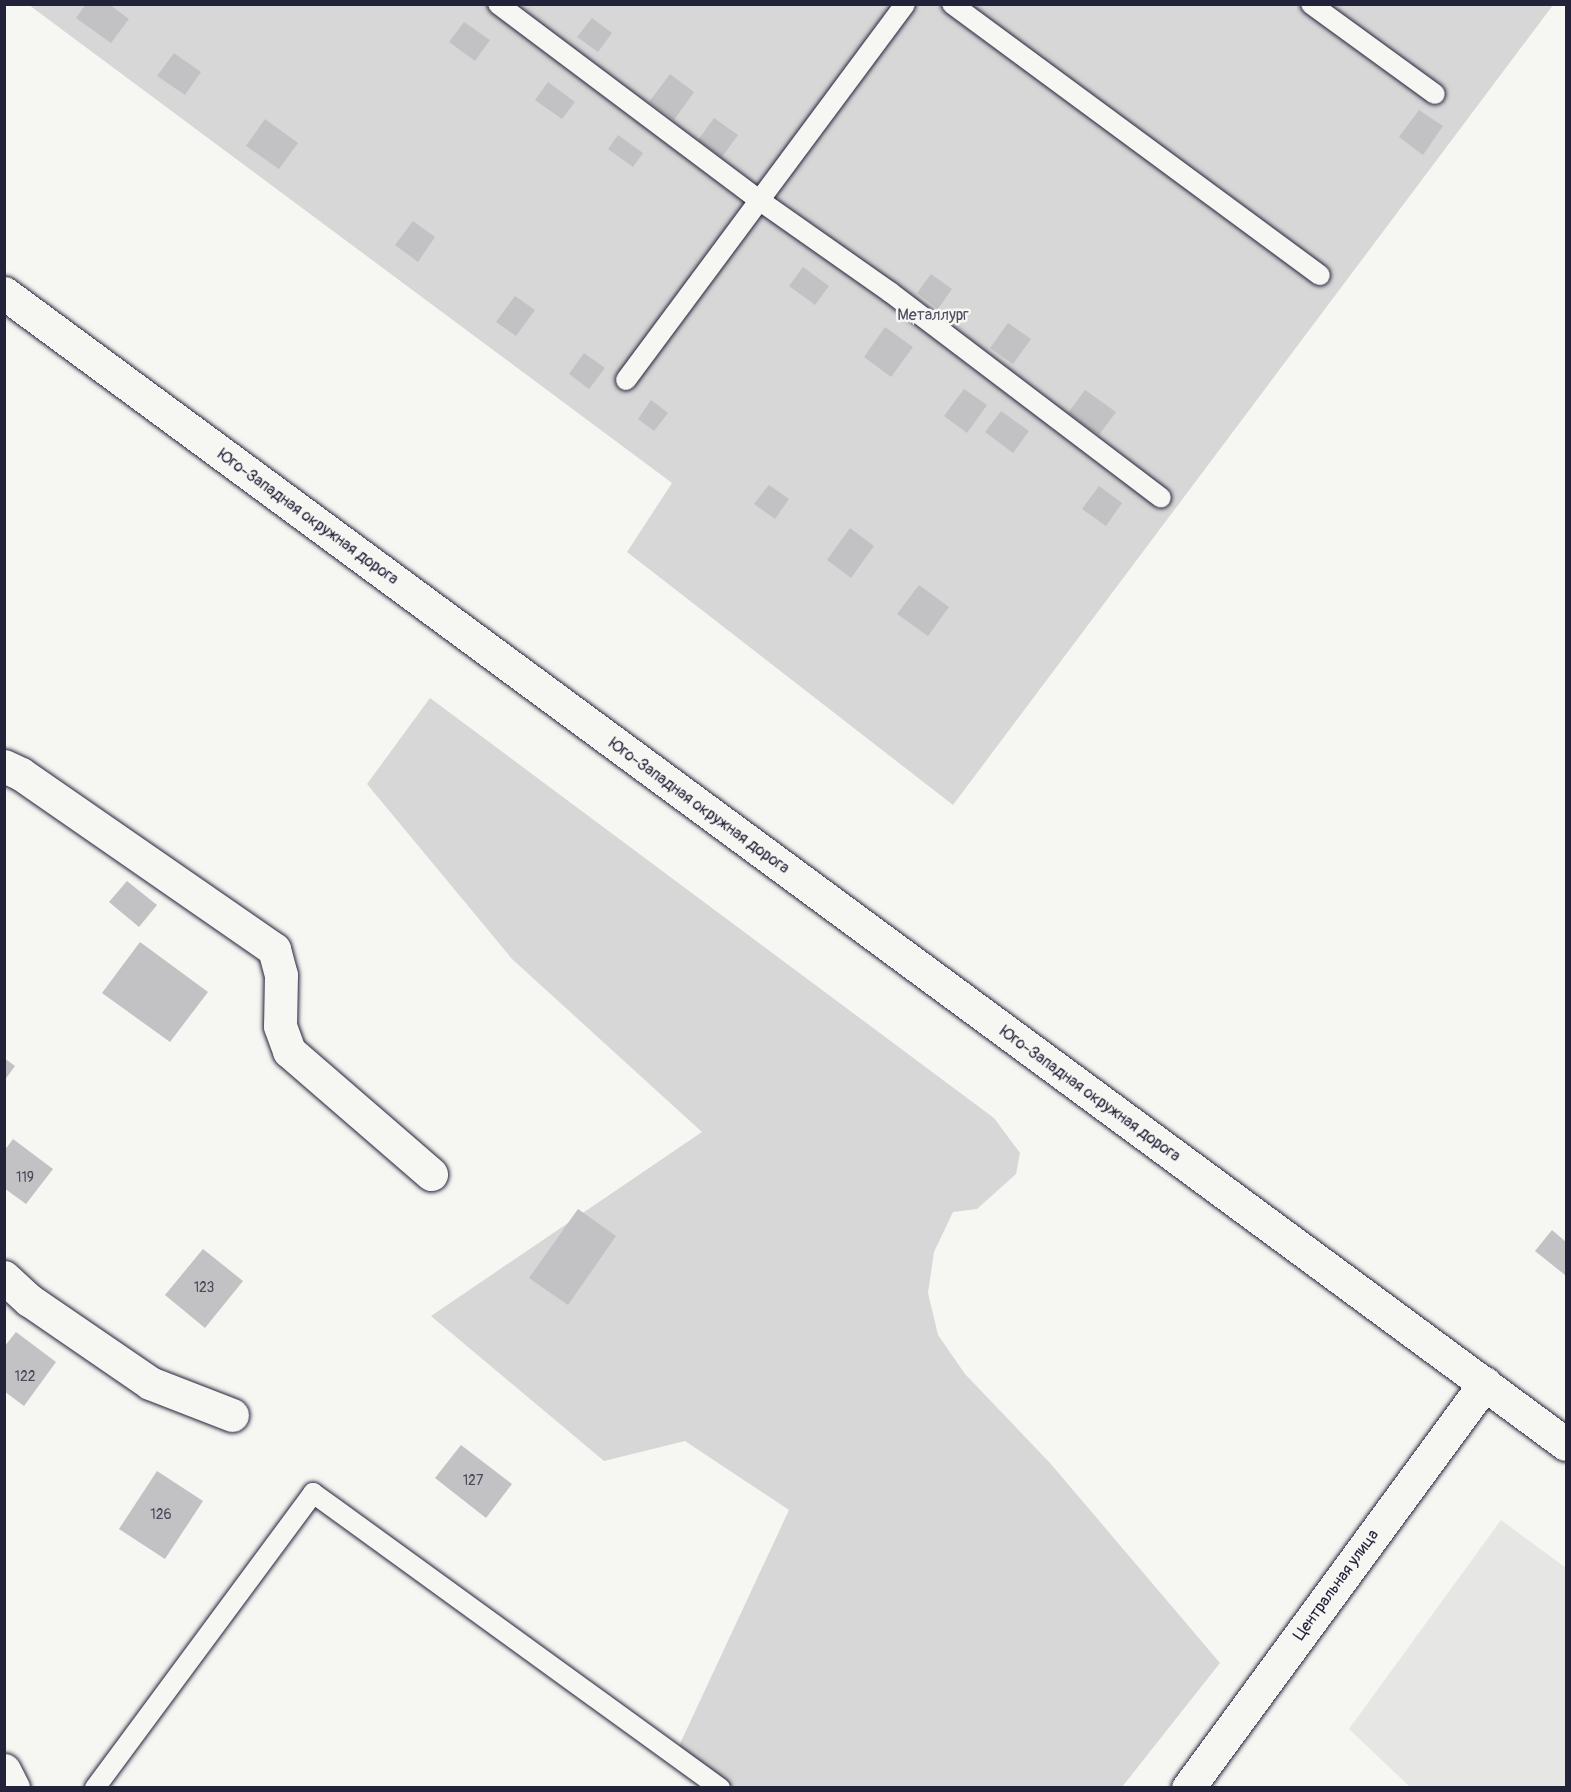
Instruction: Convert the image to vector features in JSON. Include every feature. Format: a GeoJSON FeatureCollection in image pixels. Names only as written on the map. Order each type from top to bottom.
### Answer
{"type":"FeatureCollection","features":[{"type":"Feature","properties":{"kind":"main road","name":"Юго-Западная окружная дорога"},"geometry":{"type":"LineString","coordinates":[[4,293],[1485,1383]]}},
{"type":"Feature","properties":{"kind":"main road"},"geometry":{"type":"LineString","coordinates":[[4,766],[21,774],[274,950],[281,975],[279,1026],[289,1051],[431,1174]]}},
{"type":"Feature","properties":{"kind":"main road"},"geometry":{"type":"LineString","coordinates":[[4,1277],[29,1300],[150,1383],[232,1415]]}},
{"type":"Feature","properties":{"kind":"main road"},"geometry":{"type":"LineString","coordinates":[[1485,1383],[1566,1444]]}},
{"type":"Feature","properties":{"kind":"main road","name":"Центральная улица"},"geometry":{"type":"LineString","coordinates":[[1188,1788],[1485,1383]]}},
{"type":"Feature","properties":{"kind":"main road"},"geometry":{"type":"LineString","coordinates":[[4,1770],[13,1788]]}},
{"type":"Feature","properties":{"kind":"lane"},"geometry":{"type":"LineString","coordinates":[[498,4],[759,200],[890,292],[1161,498]]}},
{"type":"Feature","properties":{"kind":"lane"},"geometry":{"type":"LineString","coordinates":[[626,380],[905,4]]}},
{"type":"Feature","properties":{"kind":"lane"},"geometry":{"type":"LineString","coordinates":[[952,4],[1320,275]]}},
{"type":"Feature","properties":{"kind":"lane"},"geometry":{"type":"LineString","coordinates":[[1311,4],[1435,94]]}},
{"type":"Feature","properties":{"kind":"lane"},"geometry":{"type":"LineString","coordinates":[[95,1788],[313,1493],[720,1788]]}},
{"type":"Feature","properties":{"kind":"shaded area"},"geometry":{"type":"Polygon","coordinates":[[[1501,1520],[1566,1568],[1566,1787],[1410,1787],[1349,1729],[1501,1520]]]}},
{"type":"Feature","properties":{"kind":"green space","name":"Металлург"},"geometry":{"type":"Polygon","coordinates":[[[29,5],[1553,5],[953,805],[627,552],[672,483],[29,5]]]}},
{"type":"Feature","properties":{"kind":"green space"},"geometry":{"type":"Polygon","coordinates":[[[430,698],[994,1118],[1020,1153],[1016,1174],[977,1209],[953,1212],[934,1252],[928,1293],[938,1335],[965,1374],[1050,1463],[1220,1663],[1122,1787],[734,1787],[678,1748],[789,1510],[685,1441],[604,1461],[431,1316],[702,1132],[512,959],[367,784],[430,698]]]}},
{"type":"Feature","properties":{"kind":"building"},"geometry":{"type":"Polygon","coordinates":[[[86,4],[109,4],[129,19],[111,43],[76,18],[86,4]]]}},
{"type":"Feature","properties":{"kind":"building"},"geometry":{"type":"Polygon","coordinates":[[[592,18],[612,33],[598,52],[577,37],[592,18]]]}},
{"type":"Feature","properties":{"kind":"building"},"geometry":{"type":"Polygon","coordinates":[[[464,22],[490,40],[475,61],[449,42],[464,22]]]}},
{"type":"Feature","properties":{"kind":"building"},"geometry":{"type":"Polygon","coordinates":[[[174,53],[201,72],[185,95],[157,76],[174,53]]]}},
{"type":"Feature","properties":{"kind":"building"},"geometry":{"type":"Polygon","coordinates":[[[670,74],[694,92],[674,120],[649,102],[670,74]]]}},
{"type":"Feature","properties":{"kind":"building"},"geometry":{"type":"Polygon","coordinates":[[[548,82],[575,102],[562,119],[535,100],[548,82]]]}},
{"type":"Feature","properties":{"kind":"building"},"geometry":{"type":"Polygon","coordinates":[[[1419,110],[1443,126],[1423,155],[1399,137],[1419,110]]]}},
{"type":"Feature","properties":{"kind":"building"},"geometry":{"type":"Polygon","coordinates":[[[714,118],[738,135],[722,157],[698,140],[714,118]]]}},
{"type":"Feature","properties":{"kind":"building"},"geometry":{"type":"Polygon","coordinates":[[[265,119],[298,143],[279,169],[246,146],[265,119]]]}},
{"type":"Feature","properties":{"kind":"building"},"geometry":{"type":"Polygon","coordinates":[[[618,135],[643,153],[633,167],[608,149],[618,135]]]}},
{"type":"Feature","properties":{"kind":"building"},"geometry":{"type":"Polygon","coordinates":[[[413,221],[435,237],[418,262],[395,245],[413,221]]]}},
{"type":"Feature","properties":{"kind":"building"},"geometry":{"type":"Polygon","coordinates":[[[803,267],[829,286],[815,305],[789,286],[803,267]]]}},
{"type":"Feature","properties":{"kind":"building"},"geometry":{"type":"Polygon","coordinates":[[[931,274],[952,289],[938,309],[917,293],[931,274]]]}},
{"type":"Feature","properties":{"kind":"building"},"geometry":{"type":"Polygon","coordinates":[[[515,296],[535,310],[516,336],[496,322],[515,296]]]}},
{"type":"Feature","properties":{"kind":"building"},"geometry":{"type":"Polygon","coordinates":[[[1008,323],[1031,339],[1013,364],[990,348],[1008,323]]]}},
{"type":"Feature","properties":{"kind":"building"},"geometry":{"type":"Polygon","coordinates":[[[885,327],[913,347],[891,377],[864,357],[885,327]]]}},
{"type":"Feature","properties":{"kind":"building"},"geometry":{"type":"Polygon","coordinates":[[[584,353],[605,368],[589,389],[569,374],[584,353]]]}},
{"type":"Feature","properties":{"kind":"building"},"geometry":{"type":"Polygon","coordinates":[[[964,389],[987,405],[967,433],[944,416],[964,389]]]}},
{"type":"Feature","properties":{"kind":"building"},"geometry":{"type":"Polygon","coordinates":[[[1085,390],[1116,412],[1099,435],[1068,413],[1085,390]]]}},
{"type":"Feature","properties":{"kind":"building"},"geometry":{"type":"Polygon","coordinates":[[[651,400],[668,413],[654,431],[638,419],[651,400]]]}},
{"type":"Feature","properties":{"kind":"building"},"geometry":{"type":"Polygon","coordinates":[[[1001,411],[1029,431],[1013,453],[985,432],[1001,411]]]}},
{"type":"Feature","properties":{"kind":"building"},"geometry":{"type":"Polygon","coordinates":[[[769,485],[789,499],[775,519],[754,504],[769,485]]]}},
{"type":"Feature","properties":{"kind":"building"},"geometry":{"type":"Polygon","coordinates":[[[1099,486],[1122,503],[1106,526],[1082,509],[1099,486]]]}},
{"type":"Feature","properties":{"kind":"building"},"geometry":{"type":"Polygon","coordinates":[[[850,528],[874,546],[851,578],[827,560],[850,528]]]}},
{"type":"Feature","properties":{"kind":"building"},"geometry":{"type":"Polygon","coordinates":[[[919,585],[949,607],[928,636],[897,614],[919,585]]]}},
{"type":"Feature","properties":{"kind":"building"},"geometry":{"type":"Polygon","coordinates":[[[127,881],[157,905],[139,927],[109,902],[127,881]]]}},
{"type":"Feature","properties":{"kind":"building"},"geometry":{"type":"Polygon","coordinates":[[[140,942],[208,992],[170,1042],[102,993],[140,942]]]}},
{"type":"Feature","properties":{"kind":"building"},"geometry":{"type":"Polygon","coordinates":[[[4,1058],[15,1066],[4,1081],[4,1058]]]}},
{"type":"Feature","properties":{"kind":"building"},"geometry":{"type":"Polygon","coordinates":[[[13,1139],[53,1169],[26,1204],[4,1188],[4,1151],[13,1139]]]}},
{"type":"Feature","properties":{"kind":"building"},"geometry":{"type":"Polygon","coordinates":[[[578,1209],[616,1236],[568,1305],[529,1278],[578,1209]]]}},
{"type":"Feature","properties":{"kind":"building"},"geometry":{"type":"Polygon","coordinates":[[[1552,1230],[1566,1242],[1565,1275],[1535,1251],[1552,1230]]]}},
{"type":"Feature","properties":{"kind":"building"},"geometry":{"type":"Polygon","coordinates":[[[203,1249],[243,1281],[205,1328],[165,1295],[203,1249]]]}},
{"type":"Feature","properties":{"kind":"building"},"geometry":{"type":"Polygon","coordinates":[[[16,1332],[56,1362],[24,1406],[4,1391],[4,1347],[16,1332]]]}},
{"type":"Feature","properties":{"kind":"building"},"geometry":{"type":"Polygon","coordinates":[[[461,1445],[512,1484],[486,1518],[435,1478],[461,1445]]]}},
{"type":"Feature","properties":{"kind":"building"},"geometry":{"type":"Polygon","coordinates":[[[157,1471],[203,1501],[165,1559],[119,1529],[157,1471]]]}}]}
